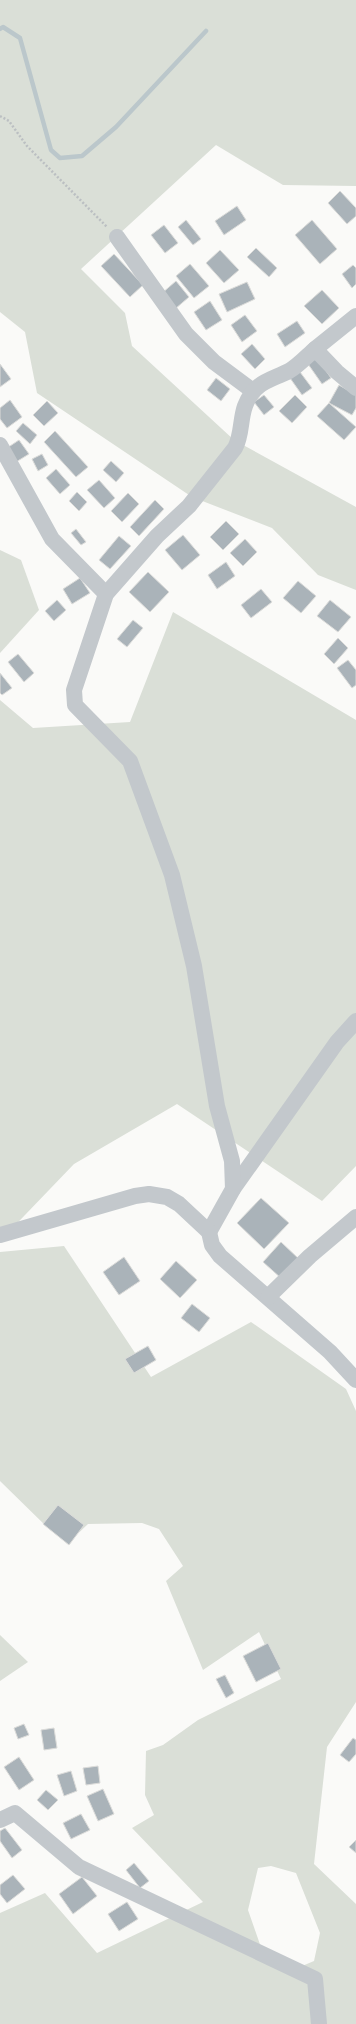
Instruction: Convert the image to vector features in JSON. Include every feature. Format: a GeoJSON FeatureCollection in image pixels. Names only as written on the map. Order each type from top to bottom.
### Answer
{"type":"FeatureCollection","features":[{"type":"Feature","properties":{"kind":"street"},"geometry":{"type":"LineString","coordinates":[[117,237],[186,334],[214,362],[253,391]]}},
{"type":"Feature","properties":{"kind":"street"},"geometry":{"type":"LineString","coordinates":[[233,1189],[232,1161],[217,1106],[194,966],[172,875],[130,761],[75,705],[74,690],[106,594],[157,536],[189,506],[235,448],[238,442],[245,406],[253,391],[263,382],[290,370],[356,316]]}},
{"type":"Feature","properties":{"kind":"street"},"geometry":{"type":"LineString","coordinates":[[315,349],[336,372],[356,388]]}},
{"type":"Feature","properties":{"kind":"street"},"geometry":{"type":"LineString","coordinates":[[0,445],[52,539],[106,594]]}},
{"type":"Feature","properties":{"kind":"street"},"geometry":{"type":"LineString","coordinates":[[209,1232],[233,1189],[337,1042],[356,1021]]}},
{"type":"Feature","properties":{"kind":"street"},"geometry":{"type":"LineString","coordinates":[[0,1235],[135,1196],[149,1194],[167,1197],[179,1204],[209,1232],[212,1245],[220,1256],[330,1352],[356,1380]]}},
{"type":"Feature","properties":{"kind":"street"},"geometry":{"type":"LineString","coordinates":[[268,1297],[310,1256],[356,1217]]}},
{"type":"Feature","properties":{"kind":"street"},"geometry":{"type":"LineString","coordinates":[[0,1820],[15,1812],[79,1867],[315,1979],[319,2024]]}},
{"type":"Feature","properties":{"kind":"path"},"geometry":{"type":"LineString","coordinates":[[0,116],[9,121],[27,146],[117,237]]}},
{"type":"Feature","properties":{"kind":"shaded area"},"geometry":{"type":"Polygon","coordinates":[[[0,0],[356,0],[356,186],[283,185],[216,145],[81,269],[125,313],[132,346],[234,440],[356,507],[356,590],[318,575],[272,528],[192,497],[37,393],[25,332],[0,312],[0,0]]]}},
{"type":"Feature","properties":{"kind":"shaded area"},"geometry":{"type":"Polygon","coordinates":[[[0,550],[21,560],[39,610],[0,653],[0,550]]]}},
{"type":"Feature","properties":{"kind":"shaded area"},"geometry":{"type":"Polygon","coordinates":[[[173,612],[356,720],[356,1166],[322,1201],[177,1104],[74,1164],[0,1241],[0,700],[33,728],[130,722],[173,612]]]}},
{"type":"Feature","properties":{"kind":"shaded area"},"geometry":{"type":"Polygon","coordinates":[[[64,1246],[151,1377],[251,1322],[346,1389],[356,1411],[356,1702],[327,1747],[314,1864],[356,1904],[356,2024],[0,2024],[0,1913],[45,1893],[97,1953],[203,1902],[132,1828],[154,1815],[145,1795],[146,1751],[163,1745],[198,1720],[281,1679],[259,1632],[203,1670],[166,1581],[183,1566],[159,1529],[142,1523],[88,1524],[69,1542],[49,1529],[0,1481],[0,1252],[64,1246]],[[271,1866],[258,1868],[248,1910],[263,1953],[295,1969],[314,1961],[320,1933],[296,1873],[271,1866]]]}},
{"type":"Feature","properties":{"kind":"shaded area"},"geometry":{"type":"Polygon","coordinates":[[[0,1635],[28,1662],[0,1681],[0,1635]]]}},
{"type":"Feature","properties":{"kind":"building"},"geometry":{"type":"Polygon","coordinates":[[[340,191],[356,208],[356,216],[347,224],[328,203],[340,191]]]}},
{"type":"Feature","properties":{"kind":"building"},"geometry":{"type":"Polygon","coordinates":[[[237,206],[246,220],[224,235],[215,221],[237,206]]]}},
{"type":"Feature","properties":{"kind":"building"},"geometry":{"type":"Polygon","coordinates":[[[186,220],[201,239],[193,245],[178,227],[186,220]]]}},
{"type":"Feature","properties":{"kind":"building"},"geometry":{"type":"Polygon","coordinates":[[[312,220],[337,249],[320,264],[295,235],[312,220]]]}},
{"type":"Feature","properties":{"kind":"building"},"geometry":{"type":"Polygon","coordinates":[[[164,225],[178,243],[165,253],[151,235],[164,225]]]}},
{"type":"Feature","properties":{"kind":"building"},"geometry":{"type":"Polygon","coordinates":[[[256,248],[277,268],[269,277],[247,257],[256,248]]]}},
{"type":"Feature","properties":{"kind":"building"},"geometry":{"type":"Polygon","coordinates":[[[220,250],[239,270],[224,283],[206,263],[220,250]]]}},
{"type":"Feature","properties":{"kind":"building"},"geometry":{"type":"Polygon","coordinates":[[[114,254],[143,285],[130,297],[101,266],[114,254]]]}},
{"type":"Feature","properties":{"kind":"building"},"geometry":{"type":"Polygon","coordinates":[[[190,264],[209,286],[194,298],[176,276],[190,264]]]}},
{"type":"Feature","properties":{"kind":"building"},"geometry":{"type":"Polygon","coordinates":[[[353,265],[356,268],[356,284],[352,288],[342,274],[353,265]]]}},
{"type":"Feature","properties":{"kind":"building"},"geometry":{"type":"Polygon","coordinates":[[[176,281],[189,297],[175,309],[161,294],[176,281]]]}},
{"type":"Feature","properties":{"kind":"building"},"geometry":{"type":"Polygon","coordinates":[[[247,282],[255,299],[227,312],[219,294],[247,282]]]}},
{"type":"Feature","properties":{"kind":"building"},"geometry":{"type":"Polygon","coordinates":[[[322,290],[339,308],[322,324],[304,306],[322,290]]]}},
{"type":"Feature","properties":{"kind":"building"},"geometry":{"type":"Polygon","coordinates":[[[210,301],[222,320],[206,330],[194,312],[210,301]]]}},
{"type":"Feature","properties":{"kind":"building"},"geometry":{"type":"Polygon","coordinates":[[[245,315],[257,331],[242,342],[231,325],[245,315]]]}},
{"type":"Feature","properties":{"kind":"building"},"geometry":{"type":"Polygon","coordinates":[[[297,321],[305,333],[285,347],[277,334],[297,321]]]}},
{"type":"Feature","properties":{"kind":"building"},"geometry":{"type":"Polygon","coordinates":[[[252,344],[265,359],[255,369],[241,354],[252,344]]]}},
{"type":"Feature","properties":{"kind":"building"},"geometry":{"type":"Polygon","coordinates":[[[317,358],[331,378],[322,384],[308,364],[317,358]]]}},
{"type":"Feature","properties":{"kind":"building"},"geometry":{"type":"Polygon","coordinates":[[[0,364],[11,379],[0,387],[0,364]]]}},
{"type":"Feature","properties":{"kind":"building"},"geometry":{"type":"Polygon","coordinates":[[[300,372],[312,388],[302,395],[290,378],[300,372]]]}},
{"type":"Feature","properties":{"kind":"building"},"geometry":{"type":"Polygon","coordinates":[[[216,378],[230,389],[221,401],[207,390],[216,378]]]}},
{"type":"Feature","properties":{"kind":"building"},"geometry":{"type":"Polygon","coordinates":[[[339,385],[356,395],[356,408],[352,415],[329,403],[339,385]]]}},
{"type":"Feature","properties":{"kind":"building"},"geometry":{"type":"Polygon","coordinates":[[[264,395],[274,407],[264,415],[254,402],[264,395]]]}},
{"type":"Feature","properties":{"kind":"building"},"geometry":{"type":"Polygon","coordinates":[[[295,395],[307,407],[292,423],[279,411],[295,395]]]}},
{"type":"Feature","properties":{"kind":"building"},"geometry":{"type":"Polygon","coordinates":[[[10,400],[22,417],[7,428],[0,419],[0,408],[10,400]]]}},
{"type":"Feature","properties":{"kind":"building"},"geometry":{"type":"Polygon","coordinates":[[[47,401],[58,413],[44,426],[33,415],[47,401]]]}},
{"type":"Feature","properties":{"kind":"building"},"geometry":{"type":"Polygon","coordinates":[[[329,403],[356,427],[344,440],[317,416],[329,403]]]}},
{"type":"Feature","properties":{"kind":"building"},"geometry":{"type":"Polygon","coordinates":[[[23,423],[37,435],[30,444],[16,431],[23,423]]]}},
{"type":"Feature","properties":{"kind":"building"},"geometry":{"type":"Polygon","coordinates":[[[55,431],[88,467],[76,477],[44,442],[55,431]]]}},
{"type":"Feature","properties":{"kind":"building"},"geometry":{"type":"Polygon","coordinates":[[[19,440],[29,454],[16,462],[7,448],[19,440]]]}},
{"type":"Feature","properties":{"kind":"building"},"geometry":{"type":"Polygon","coordinates":[[[42,454],[48,465],[38,471],[32,459],[42,454]]]}},
{"type":"Feature","properties":{"kind":"building"},"geometry":{"type":"Polygon","coordinates":[[[111,461],[124,473],[116,482],[103,470],[111,461]]]}},
{"type":"Feature","properties":{"kind":"building"},"geometry":{"type":"Polygon","coordinates":[[[56,469],[70,485],[60,494],[46,478],[56,469]]]}},
{"type":"Feature","properties":{"kind":"building"},"geometry":{"type":"Polygon","coordinates":[[[99,480],[115,498],[104,508],[87,490],[99,480]]]}},
{"type":"Feature","properties":{"kind":"building"},"geometry":{"type":"Polygon","coordinates":[[[77,492],[87,502],[79,511],[69,501],[77,492]]]}},
{"type":"Feature","properties":{"kind":"building"},"geometry":{"type":"Polygon","coordinates":[[[128,493],[139,504],[122,522],[111,511],[128,493]]]}},
{"type":"Feature","properties":{"kind":"building"},"geometry":{"type":"Polygon","coordinates":[[[155,500],[164,509],[139,536],[130,527],[155,500]]]}},
{"type":"Feature","properties":{"kind":"building"},"geometry":{"type":"Polygon","coordinates":[[[226,521],[239,534],[223,550],[210,537],[226,521]]]}},
{"type":"Feature","properties":{"kind":"building"},"geometry":{"type":"Polygon","coordinates":[[[76,529],[86,542],[81,545],[71,533],[76,529]]]}},
{"type":"Feature","properties":{"kind":"building"},"geometry":{"type":"Polygon","coordinates":[[[183,535],[200,555],[182,570],[165,550],[183,535]]]}},
{"type":"Feature","properties":{"kind":"building"},"geometry":{"type":"Polygon","coordinates":[[[119,536],[131,546],[110,569],[99,560],[119,536]]]}},
{"type":"Feature","properties":{"kind":"building"},"geometry":{"type":"Polygon","coordinates":[[[245,539],[257,552],[243,566],[230,553],[245,539]]]}},
{"type":"Feature","properties":{"kind":"building"},"geometry":{"type":"Polygon","coordinates":[[[226,562],[235,576],[217,589],[208,575],[226,562]]]}},
{"type":"Feature","properties":{"kind":"building"},"geometry":{"type":"Polygon","coordinates":[[[148,572],[169,592],[150,612],[129,592],[148,572]]]}},
{"type":"Feature","properties":{"kind":"building"},"geometry":{"type":"Polygon","coordinates":[[[80,578],[90,593],[72,604],[63,589],[80,578]]]}},
{"type":"Feature","properties":{"kind":"building"},"geometry":{"type":"Polygon","coordinates":[[[298,581],[316,596],[301,613],[283,598],[298,581]]]}},
{"type":"Feature","properties":{"kind":"building"},"geometry":{"type":"Polygon","coordinates":[[[261,589],[272,602],[251,618],[241,605],[261,589]]]}},
{"type":"Feature","properties":{"kind":"building"},"geometry":{"type":"Polygon","coordinates":[[[57,600],[66,610],[54,621],[45,611],[57,600]]]}},
{"type":"Feature","properties":{"kind":"building"},"geometry":{"type":"Polygon","coordinates":[[[330,600],[351,617],[338,632],[317,616],[330,600]]]}},
{"type":"Feature","properties":{"kind":"building"},"geometry":{"type":"Polygon","coordinates":[[[133,620],[143,628],[127,647],[117,639],[133,620]]]}},
{"type":"Feature","properties":{"kind":"building"},"geometry":{"type":"Polygon","coordinates":[[[338,638],[348,648],[334,664],[324,654],[338,638]]]}},
{"type":"Feature","properties":{"kind":"building"},"geometry":{"type":"Polygon","coordinates":[[[18,654],[34,673],[24,682],[8,662],[18,654]]]}},
{"type":"Feature","properties":{"kind":"building"},"geometry":{"type":"Polygon","coordinates":[[[348,660],[356,670],[356,685],[352,688],[337,668],[348,660]]]}},
{"type":"Feature","properties":{"kind":"building"},"geometry":{"type":"Polygon","coordinates":[[[0,673],[12,688],[2,695],[0,693],[0,673]]]}},
{"type":"Feature","properties":{"kind":"building"},"geometry":{"type":"Polygon","coordinates":[[[261,1198],[289,1223],[264,1249],[237,1223],[261,1198]]]}},
{"type":"Feature","properties":{"kind":"building"},"geometry":{"type":"Polygon","coordinates":[[[281,1242],[300,1260],[282,1279],[263,1262],[281,1242]]]}},
{"type":"Feature","properties":{"kind":"building"},"geometry":{"type":"Polygon","coordinates":[[[124,1257],[140,1281],[119,1295],[103,1272],[124,1257]]]}},
{"type":"Feature","properties":{"kind":"building"},"geometry":{"type":"Polygon","coordinates":[[[176,1261],[197,1280],[180,1298],[160,1279],[176,1261]]]}},
{"type":"Feature","properties":{"kind":"building"},"geometry":{"type":"Polygon","coordinates":[[[192,1304],[210,1318],[199,1332],[181,1318],[192,1304]]]}},
{"type":"Feature","properties":{"kind":"building"},"geometry":{"type":"Polygon","coordinates":[[[148,1346],[156,1360],[134,1373],[125,1359],[148,1346]]]}},
{"type":"Feature","properties":{"kind":"building"},"geometry":{"type":"Polygon","coordinates":[[[58,1505],[84,1525],[69,1545],[43,1524],[58,1505]]]}},
{"type":"Feature","properties":{"kind":"building"},"geometry":{"type":"Polygon","coordinates":[[[268,1643],[281,1669],[256,1682],[243,1656],[268,1643]]]}},
{"type":"Feature","properties":{"kind":"building"},"geometry":{"type":"Polygon","coordinates":[[[225,1675],[234,1693],[226,1698],[216,1679],[225,1675]]]}},
{"type":"Feature","properties":{"kind":"building"},"geometry":{"type":"Polygon","coordinates":[[[24,1724],[29,1735],[18,1739],[14,1728],[24,1724]]]}},
{"type":"Feature","properties":{"kind":"building"},"geometry":{"type":"Polygon","coordinates":[[[54,1728],[57,1748],[44,1750],[41,1730],[54,1728]]]}},
{"type":"Feature","properties":{"kind":"building"},"geometry":{"type":"Polygon","coordinates":[[[353,1738],[356,1740],[356,1754],[349,1762],[340,1755],[353,1738]]]}},
{"type":"Feature","properties":{"kind":"building"},"geometry":{"type":"Polygon","coordinates":[[[19,1757],[34,1780],[19,1790],[4,1767],[19,1757]]]}},
{"type":"Feature","properties":{"kind":"building"},"geometry":{"type":"Polygon","coordinates":[[[98,1766],[100,1783],[86,1785],[83,1768],[98,1766]]]}},
{"type":"Feature","properties":{"kind":"building"},"geometry":{"type":"Polygon","coordinates":[[[71,1771],[77,1791],[64,1796],[57,1775],[71,1771]]]}},
{"type":"Feature","properties":{"kind":"building"},"geometry":{"type":"Polygon","coordinates":[[[103,1789],[114,1814],[98,1821],[87,1796],[103,1789]]]}},
{"type":"Feature","properties":{"kind":"building"},"geometry":{"type":"Polygon","coordinates":[[[46,1790],[58,1800],[48,1810],[37,1800],[46,1790]]]}},
{"type":"Feature","properties":{"kind":"building"},"geometry":{"type":"Polygon","coordinates":[[[81,1814],[90,1830],[71,1839],[63,1823],[81,1814]]]}},
{"type":"Feature","properties":{"kind":"building"},"geometry":{"type":"Polygon","coordinates":[[[5,1828],[22,1850],[12,1858],[0,1841],[0,1831],[5,1828]]]}},
{"type":"Feature","properties":{"kind":"building"},"geometry":{"type":"Polygon","coordinates":[[[356,1840],[356,1853],[349,1847],[356,1840]]]}},
{"type":"Feature","properties":{"kind":"building"},"geometry":{"type":"Polygon","coordinates":[[[134,1863],[149,1881],[140,1888],[126,1870],[134,1863]]]}},
{"type":"Feature","properties":{"kind":"building"},"geometry":{"type":"Polygon","coordinates":[[[13,1875],[25,1889],[7,1903],[0,1894],[0,1885],[13,1875]]]}},
{"type":"Feature","properties":{"kind":"building"},"geometry":{"type":"Polygon","coordinates":[[[82,1877],[97,1896],[73,1914],[59,1894],[82,1877]]]}},
{"type":"Feature","properties":{"kind":"building"},"geometry":{"type":"Polygon","coordinates":[[[127,1902],[138,1919],[119,1931],[108,1914],[127,1902]]]}},
{"type":"Feature","properties":{"kind":"waterway"},"geometry":{"type":"LineString","coordinates":[[0,29],[3,27],[20,38],[51,150],[60,158],[82,156],[116,127],[206,31]]}}]}
